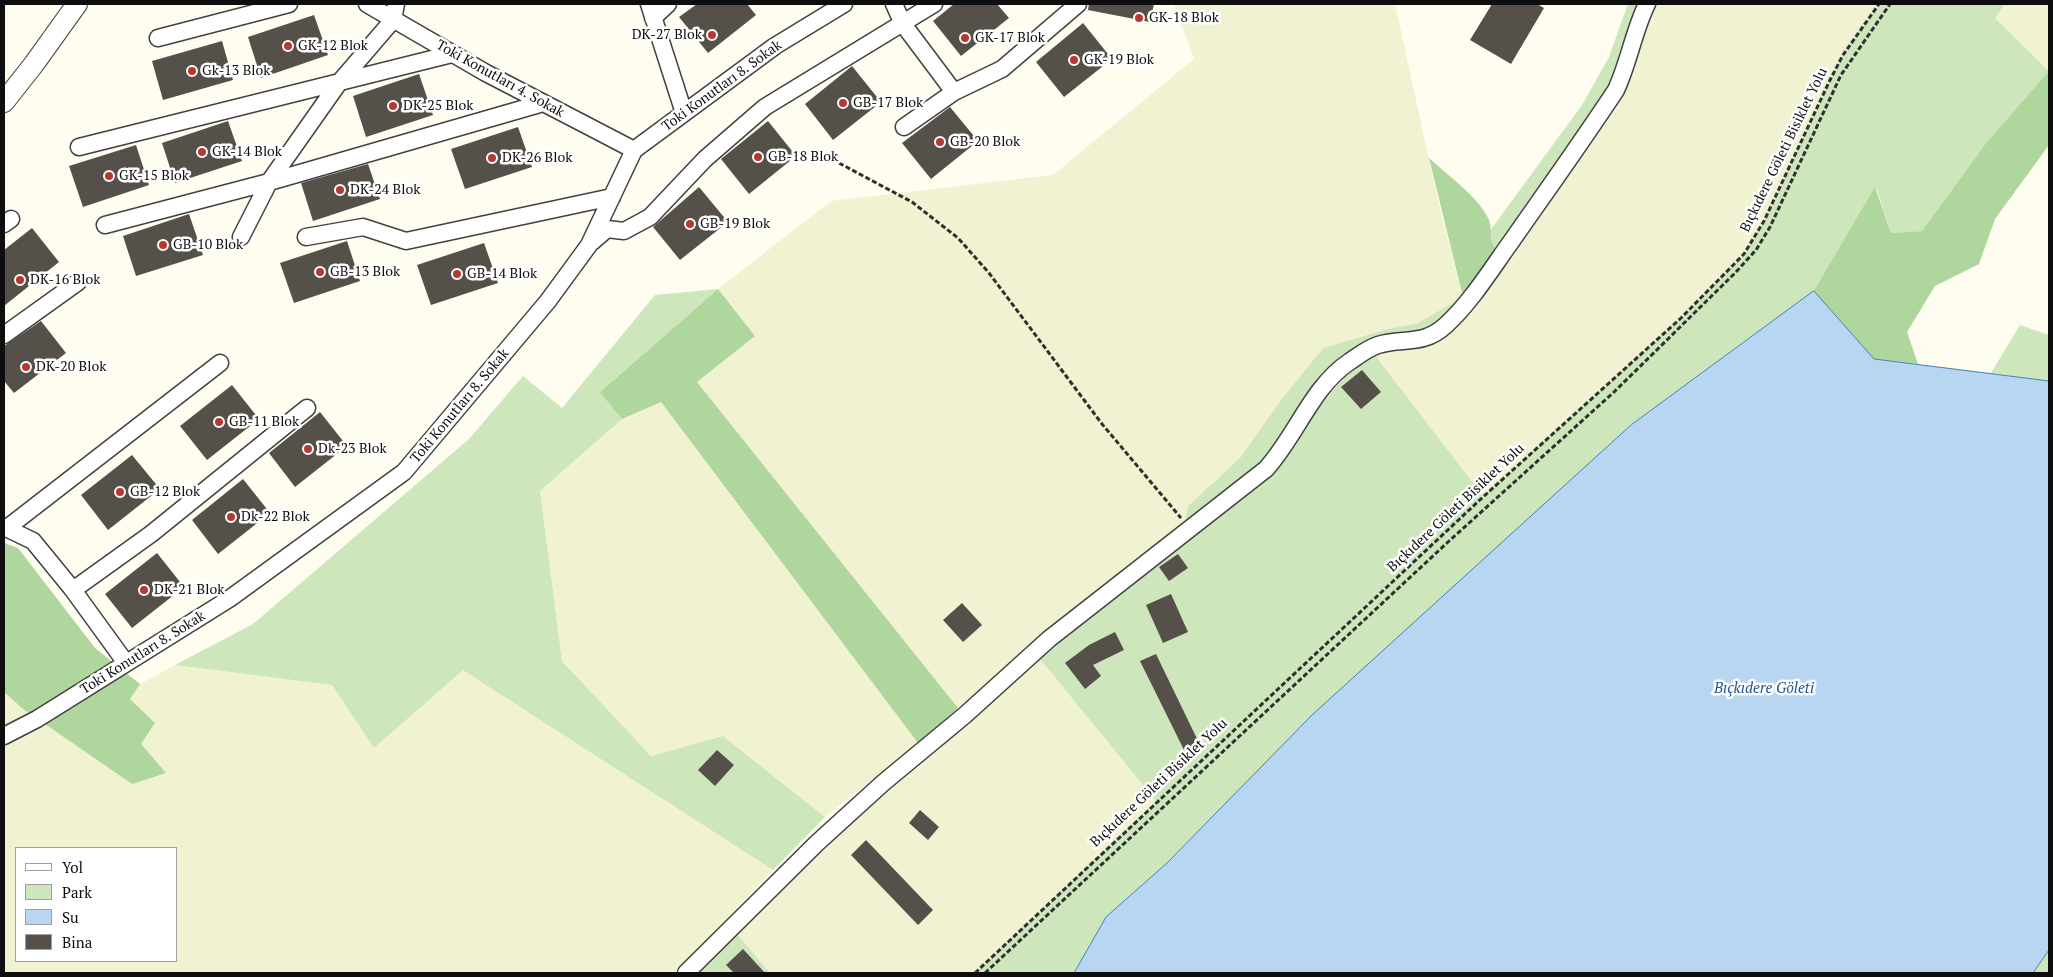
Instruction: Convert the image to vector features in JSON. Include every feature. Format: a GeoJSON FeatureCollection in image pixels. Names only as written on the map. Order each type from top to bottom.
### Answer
{"type":"FeatureCollection","features":[{"type":"Feature","properties":{"kind":"street"},"geometry":{"type":"LineString","coordinates":[[4,102],[77,4]]}},
{"type":"Feature","properties":{"kind":"street"},"geometry":{"type":"LineString","coordinates":[[158,38],[289,4]]}},
{"type":"Feature","properties":{"kind":"street","name":"Toki Konutları 4. Sokak"},"geometry":{"type":"LineString","coordinates":[[367,4],[395,12],[452,54],[634,150]]}},
{"type":"Feature","properties":{"kind":"street"},"geometry":{"type":"LineString","coordinates":[[668,4],[651,11],[684,113]]}},
{"type":"Feature","properties":{"kind":"street","name":"Toki Konutları 8. Sokak"},"geometry":{"type":"LineString","coordinates":[[4,736],[37,719],[229,599],[404,472],[548,301],[589,245],[634,150],[775,46],[844,4]]}},
{"type":"Feature","properties":{"kind":"street"},"geometry":{"type":"LineString","coordinates":[[894,4],[903,24],[954,92]]}},
{"type":"Feature","properties":{"kind":"street"},"geometry":{"type":"LineString","coordinates":[[589,245],[607,229],[624,231],[650,217],[705,159],[765,107],[934,4]]}},
{"type":"Feature","properties":{"kind":"street"},"geometry":{"type":"LineString","coordinates":[[904,127],[954,92],[1002,69],[1078,4]]}},
{"type":"Feature","properties":{"kind":"street"},"geometry":{"type":"LineString","coordinates":[[686,973],[847,814],[965,715],[1049,639],[1266,469],[1280,453],[1322,389],[1332,376],[1348,362],[1379,344],[1409,342],[1434,334],[1456,316],[1512,240],[1616,90],[1628,63],[1646,4]]}},
{"type":"Feature","properties":{"kind":"street"},"geometry":{"type":"LineString","coordinates":[[241,237],[269,182],[338,84],[395,12]]}},
{"type":"Feature","properties":{"kind":"street"},"geometry":{"type":"LineString","coordinates":[[79,146],[338,84],[452,54]]}},
{"type":"Feature","properties":{"kind":"street"},"geometry":{"type":"LineString","coordinates":[[105,225],[269,182],[543,103]]}},
{"type":"Feature","properties":{"kind":"street"},"geometry":{"type":"LineString","coordinates":[[306,237],[363,227],[406,241],[612,197]]}},
{"type":"Feature","properties":{"kind":"street"},"geometry":{"type":"LineString","coordinates":[[4,335],[78,282]]}},
{"type":"Feature","properties":{"kind":"street"},"geometry":{"type":"LineString","coordinates":[[126,663],[73,590],[33,541],[5,528],[220,363]]}},
{"type":"Feature","properties":{"kind":"street"},"geometry":{"type":"LineString","coordinates":[[73,590],[151,534],[307,408]]}},
{"type":"Feature","properties":{"kind":"path","name":"Bıçkıdere Göleti Bisiklet Yolu"},"geometry":{"type":"LineString","coordinates":[[974,973],[1483,497],[1681,318],[1744,254],[1764,221],[1834,71],[1879,4]]}},
{"type":"Feature","properties":{"kind":"path"},"geometry":{"type":"LineString","coordinates":[[985,973],[1448,542],[1614,392],[1735,273],[1756,250],[1770,227],[1838,82],[1890,4]]}},
{"type":"Feature","properties":{"kind":"path"},"geometry":{"type":"LineString","coordinates":[[839,163],[912,202],[958,238],[989,273],[1102,424],[1189,528]]}},
{"type":"Feature","properties":{"kind":"green space"},"geometry":{"type":"Polygon","coordinates":[[[1174,4],[1395,4],[1439,205],[1463,297],[1418,323],[1388,329],[1323,348],[1281,400],[1240,458],[1188,506],[1185,521],[958,708],[697,382],[755,336],[718,289],[831,201],[1053,175],[1194,59],[1174,4]]]}},
{"type":"Feature","properties":{"kind":"green space"},"geometry":{"type":"Polygon","coordinates":[[[1628,4],[1639,4],[1620,64],[1607,90],[1496,250],[1489,239],[1489,232],[1582,105],[1609,57],[1628,4]]]}},
{"type":"Feature","properties":{"kind":"green space"},"geometry":{"type":"Polygon","coordinates":[[[1655,4],[1879,4],[1843,55],[1764,221],[1744,254],[1681,318],[1483,497],[1374,354],[1399,349],[1488,287],[1616,109],[1655,4]]]}},
{"type":"Feature","properties":{"kind":"green space","name":"Bıçkıdere Göleti"},"geometry":{"type":"Polygon","coordinates":[[[1879,4],[2005,4],[1995,18],[2049,71],[1986,143],[1922,231],[1891,233],[1876,187],[1874,359],[1991,373],[2020,325],[2049,335],[2049,973],[975,973],[1156,801],[1040,659],[1290,450],[1317,410],[1346,375],[1374,354],[1483,496],[1681,318],[1744,254],[1764,221],[1843,55],[1879,4]],[[1424,551],[1272,693],[1425,551],[1424,551]]]}},
{"type":"Feature","properties":{"kind":"green space"},"geometry":{"type":"Polygon","coordinates":[[[2005,4],[2049,4],[2049,71],[1995,18],[2005,4]]]}},
{"type":"Feature","properties":{"kind":"green space"},"geometry":{"type":"Polygon","coordinates":[[[2049,71],[2049,145],[1995,219],[1979,264],[1935,286],[1907,332],[1918,364],[1874,359],[1814,291],[1875,187],[1891,233],[1922,231],[1986,143],[2049,71]]]}},
{"type":"Feature","properties":{"kind":"green space"},"geometry":{"type":"Polygon","coordinates":[[[1429,158],[1471,195],[1485,212],[1490,224],[1491,237],[1496,250],[1463,297],[1429,158]]]}},
{"type":"Feature","properties":{"kind":"green space"},"geometry":{"type":"Polygon","coordinates":[[[718,289],[601,391],[622,419],[540,491],[562,661],[651,756],[723,736],[825,817],[773,870],[463,670],[374,748],[332,685],[175,665],[253,624],[469,439],[523,376],[562,408],[655,295],[718,289]]]}},
{"type":"Feature","properties":{"kind":"green space"},"geometry":{"type":"Polygon","coordinates":[[[718,289],[755,336],[697,382],[958,708],[918,743],[661,402],[622,419],[600,392],[718,289]]]}},
{"type":"Feature","properties":{"kind":"green space"},"geometry":{"type":"Polygon","coordinates":[[[1463,297],[1443,319],[1425,329],[1371,343],[1346,354],[1332,365],[1262,463],[1185,521],[1188,506],[1240,458],[1281,400],[1323,348],[1388,329],[1418,323],[1463,297]]]}},
{"type":"Feature","properties":{"kind":"green space"},"geometry":{"type":"Polygon","coordinates":[[[661,402],[918,743],[825,817],[723,736],[651,756],[562,661],[540,491],[622,419],[661,402]]]}},
{"type":"Feature","properties":{"kind":"green space"},"geometry":{"type":"Polygon","coordinates":[[[4,543],[18,548],[95,648],[140,684],[130,699],[155,723],[141,744],[166,773],[132,784],[23,709],[4,692],[4,543]]]}},
{"type":"Feature","properties":{"kind":"green space"},"geometry":{"type":"Polygon","coordinates":[[[1040,659],[1156,801],[975,973],[770,973],[736,933],[845,829],[1040,659]]]}},
{"type":"Feature","properties":{"kind":"green space"},"geometry":{"type":"Polygon","coordinates":[[[175,665],[332,685],[374,748],[463,669],[773,870],[675,973],[4,973],[4,692],[23,709],[132,784],[141,744],[155,723],[129,698],[140,684],[175,665]]]}},
{"type":"Feature","properties":{"kind":"green space"},"geometry":{"type":"Polygon","coordinates":[[[736,933],[770,973],[697,973],[736,933]]]}},
{"type":"Feature","properties":{"kind":"water","name":"Bıçkıdere Göleti"},"geometry":{"type":"Polygon","coordinates":[[[1814,291],[1874,359],[2049,381],[2049,950],[2033,973],[1074,973],[1106,917],[1167,863],[1312,715],[1631,425],[1814,291]]]}},
{"type":"Feature","properties":{"kind":"building","name":"DK-27 Blok"},"geometry":{"type":"Polygon","coordinates":[[[697,4],[747,4],[756,15],[708,53],[679,17],[697,4]]]}},
{"type":"Feature","properties":{"kind":"building","name":"GK-17 Blok"},"geometry":{"type":"Polygon","coordinates":[[[954,4],[997,4],[1009,18],[961,56],[933,21],[954,4]]]}},
{"type":"Feature","properties":{"kind":"building","name":"GK-18 Blok"},"geometry":{"type":"Polygon","coordinates":[[[1089,4],[1154,4],[1150,22],[1088,10],[1089,4]]]}},
{"type":"Feature","properties":{"kind":"building"},"geometry":{"type":"Polygon","coordinates":[[[1492,4],[1537,4],[1544,8],[1511,64],[1470,40],[1492,4]]]}},
{"type":"Feature","properties":{"kind":"building","name":"GK-12 Blok"},"geometry":{"type":"Polygon","coordinates":[[[314,15],[328,55],[261,78],[248,37],[314,15]]]}},
{"type":"Feature","properties":{"kind":"building","name":"GK-19 Blok"},"geometry":{"type":"Polygon","coordinates":[[[1083,23],[1112,59],[1064,97],[1036,62],[1083,23]]]}},
{"type":"Feature","properties":{"kind":"building","name":"Gk-13 Blok"},"geometry":{"type":"Polygon","coordinates":[[[222,41],[233,80],[163,100],[152,61],[222,41]]]}},
{"type":"Feature","properties":{"kind":"building","name":"GB-17 Blok"},"geometry":{"type":"Polygon","coordinates":[[[852,66],[881,102],[833,140],[805,104],[852,66]]]}},
{"type":"Feature","properties":{"kind":"building","name":"DK-25 Blok"},"geometry":{"type":"Polygon","coordinates":[[[419,74],[433,115],[366,137],[353,96],[419,74]]]}},
{"type":"Feature","properties":{"kind":"building","name":"GB-20 Blok"},"geometry":{"type":"Polygon","coordinates":[[[950,107],[978,141],[931,179],[902,143],[950,107]]]}},
{"type":"Feature","properties":{"kind":"building","name":"GK-14 Blok"},"geometry":{"type":"Polygon","coordinates":[[[228,121],[242,161],[175,183],[162,143],[228,121]]]}},
{"type":"Feature","properties":{"kind":"building","name":"GB-18 Blok"},"geometry":{"type":"Polygon","coordinates":[[[768,121],[796,156],[749,194],[721,159],[768,121]]]}},
{"type":"Feature","properties":{"kind":"building","name":"DK-26 Blok"},"geometry":{"type":"Polygon","coordinates":[[[518,127],[532,167],[465,189],[451,149],[518,127]]]}},
{"type":"Feature","properties":{"kind":"building","name":"GK-15 Blok"},"geometry":{"type":"Polygon","coordinates":[[[136,145],[149,185],[83,207],[69,166],[136,145]]]}},
{"type":"Feature","properties":{"kind":"building","name":"DK-24 Blok"},"geometry":{"type":"Polygon","coordinates":[[[368,164],[380,199],[313,221],[301,183],[368,164]]]}},
{"type":"Feature","properties":{"kind":"building","name":"GB-19 Blok"},"geometry":{"type":"Polygon","coordinates":[[[699,187],[728,222],[680,260],[653,227],[699,187]]]}},
{"type":"Feature","properties":{"kind":"building","name":"GB-10 Blok"},"geometry":{"type":"Polygon","coordinates":[[[189,214],[203,255],[136,276],[123,236],[189,214]]]}},
{"type":"Feature","properties":{"kind":"building","name":"DK-16 Blok"},"geometry":{"type":"Polygon","coordinates":[[[32,228],[59,262],[4,306],[4,250],[32,228]]]}},
{"type":"Feature","properties":{"kind":"building","name":"GB-13 Blok"},"geometry":{"type":"Polygon","coordinates":[[[347,241],[360,281],[294,303],[280,263],[347,241]]]}},
{"type":"Feature","properties":{"kind":"building","name":"GB-14 Blok"},"geometry":{"type":"Polygon","coordinates":[[[484,243],[498,283],[431,305],[417,265],[484,243]]]}},
{"type":"Feature","properties":{"kind":"building","name":"DK-20 Blok"},"geometry":{"type":"Polygon","coordinates":[[[41,321],[66,353],[14,393],[4,381],[4,346],[41,321]]]}},
{"type":"Feature","properties":{"kind":"building"},"geometry":{"type":"Polygon","coordinates":[[[1362,370],[1381,392],[1361,409],[1341,387],[1362,370]]]}},
{"type":"Feature","properties":{"kind":"building","name":"GB-11 Blok"},"geometry":{"type":"Polygon","coordinates":[[[232,385],[259,419],[207,460],[180,426],[232,385]]]}},
{"type":"Feature","properties":{"kind":"building","name":"Dk-23 Blok"},"geometry":{"type":"Polygon","coordinates":[[[320,412],[347,446],[295,487],[269,453],[320,412]]]}},
{"type":"Feature","properties":{"kind":"building","name":"GB-12 Blok"},"geometry":{"type":"Polygon","coordinates":[[[132,455],[160,489],[108,530],[81,495],[132,455]]]}},
{"type":"Feature","properties":{"kind":"building","name":"Dk-22 Blok"},"geometry":{"type":"Polygon","coordinates":[[[243,479],[270,513],[218,554],[192,520],[243,479]]]}},
{"type":"Feature","properties":{"kind":"building","name":"DK-21 Blok"},"geometry":{"type":"Polygon","coordinates":[[[157,553],[184,587],[132,628],[105,594],[157,553]]]}},
{"type":"Feature","properties":{"kind":"building"},"geometry":{"type":"Polygon","coordinates":[[[1178,554],[1188,568],[1169,581],[1159,567],[1178,554]]]}},
{"type":"Feature","properties":{"kind":"building"},"geometry":{"type":"Polygon","coordinates":[[[1171,594],[1188,632],[1163,643],[1146,605],[1171,594]]]}},
{"type":"Feature","properties":{"kind":"building"},"geometry":{"type":"Polygon","coordinates":[[[962,603],[982,625],[963,642],[943,620],[962,603]]]}},
{"type":"Feature","properties":{"kind":"building"},"geometry":{"type":"Polygon","coordinates":[[[1115,632],[1124,650],[1093,665],[1101,676],[1085,689],[1065,663],[1089,645],[1115,632]]]}},
{"type":"Feature","properties":{"kind":"building"},"geometry":{"type":"Polygon","coordinates":[[[1156,654],[1200,745],[1185,752],[1140,661],[1156,654]]]}},
{"type":"Feature","properties":{"kind":"building"},"geometry":{"type":"Polygon","coordinates":[[[717,750],[734,765],[715,786],[698,770],[717,750]]]}},
{"type":"Feature","properties":{"kind":"building"},"geometry":{"type":"Polygon","coordinates":[[[920,810],[939,827],[928,840],[909,823],[920,810]]]}},
{"type":"Feature","properties":{"kind":"building"},"geometry":{"type":"Polygon","coordinates":[[[866,840],[933,910],[918,925],[851,855],[866,840]]]}},
{"type":"Feature","properties":{"kind":"building"},"geometry":{"type":"Polygon","coordinates":[[[743,949],[765,973],[734,973],[726,965],[743,949]]]}},
{"type":"Feature","properties":{"kind":"place","name":"GK-18 Blok"},"geometry":{"type":"Point","coordinates":[1139,18]}},
{"type":"Feature","properties":{"kind":"place","name":"DK-27 Blok"},"geometry":{"type":"Point","coordinates":[712,35]}},
{"type":"Feature","properties":{"kind":"place","name":"GK-17 Blok"},"geometry":{"type":"Point","coordinates":[965,38]}},
{"type":"Feature","properties":{"kind":"place","name":"GK-12 Blok"},"geometry":{"type":"Point","coordinates":[288,46]}},
{"type":"Feature","properties":{"kind":"place","name":"GK-19 Blok"},"geometry":{"type":"Point","coordinates":[1074,60]}},
{"type":"Feature","properties":{"kind":"place","name":"Gk-13 Blok"},"geometry":{"type":"Point","coordinates":[192,71]}},
{"type":"Feature","properties":{"kind":"place","name":"GB-17 Blok"},"geometry":{"type":"Point","coordinates":[843,103]}},
{"type":"Feature","properties":{"kind":"place","name":"DK-25 Blok"},"geometry":{"type":"Point","coordinates":[393,106]}},
{"type":"Feature","properties":{"kind":"place","name":"GB-20 Blok"},"geometry":{"type":"Point","coordinates":[940,142]}},
{"type":"Feature","properties":{"kind":"place","name":"GK-14 Blok"},"geometry":{"type":"Point","coordinates":[202,152]}},
{"type":"Feature","properties":{"kind":"place","name":"GB-18 Blok"},"geometry":{"type":"Point","coordinates":[758,157]}},
{"type":"Feature","properties":{"kind":"place","name":"DK-26 Blok"},"geometry":{"type":"Point","coordinates":[492,158]}},
{"type":"Feature","properties":{"kind":"place","name":"GK-15 Blok"},"geometry":{"type":"Point","coordinates":[109,176]}},
{"type":"Feature","properties":{"kind":"place","name":"DK-24 Blok"},"geometry":{"type":"Point","coordinates":[340,190]}},
{"type":"Feature","properties":{"kind":"place","name":"GB-19 Blok"},"geometry":{"type":"Point","coordinates":[690,224]}},
{"type":"Feature","properties":{"kind":"place","name":"GB-10 Blok"},"geometry":{"type":"Point","coordinates":[163,245]}},
{"type":"Feature","properties":{"kind":"place","name":"GB-13 Blok"},"geometry":{"type":"Point","coordinates":[320,272]}},
{"type":"Feature","properties":{"kind":"place","name":"GB-14 Blok"},"geometry":{"type":"Point","coordinates":[457,274]}},
{"type":"Feature","properties":{"kind":"place","name":"DK-16 Blok"},"geometry":{"type":"Point","coordinates":[20,280]}},
{"type":"Feature","properties":{"kind":"place","name":"DK-20 Blok"},"geometry":{"type":"Point","coordinates":[26,367]}},
{"type":"Feature","properties":{"kind":"place","name":"GB-11 Blok"},"geometry":{"type":"Point","coordinates":[219,422]}},
{"type":"Feature","properties":{"kind":"place","name":"Dk-23 Blok"},"geometry":{"type":"Point","coordinates":[308,449]}},
{"type":"Feature","properties":{"kind":"place","name":"GB-12 Blok"},"geometry":{"type":"Point","coordinates":[120,492]}},
{"type":"Feature","properties":{"kind":"place","name":"Dk-22 Blok"},"geometry":{"type":"Point","coordinates":[231,517]}},
{"type":"Feature","properties":{"kind":"place","name":"DK-21 Blok"},"geometry":{"type":"Point","coordinates":[144,590]}}]}
